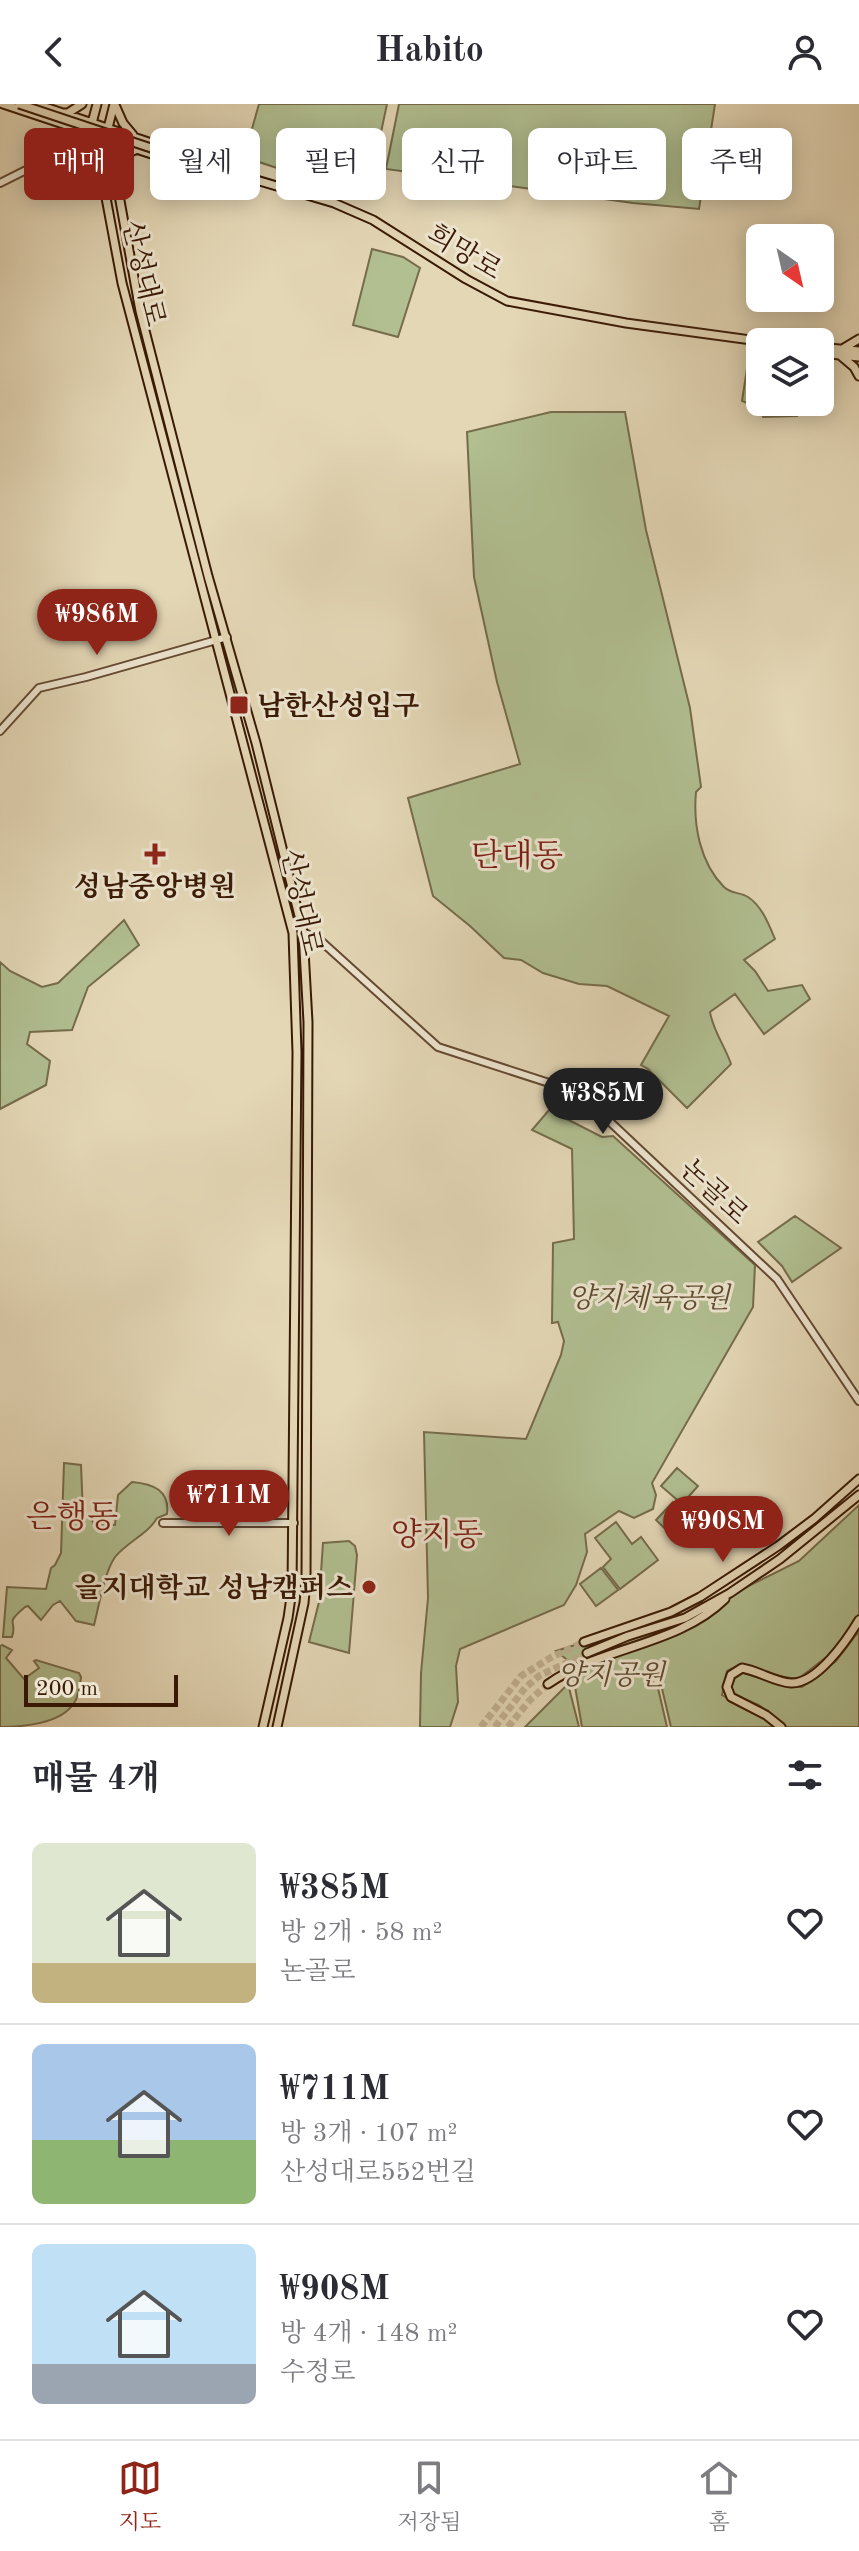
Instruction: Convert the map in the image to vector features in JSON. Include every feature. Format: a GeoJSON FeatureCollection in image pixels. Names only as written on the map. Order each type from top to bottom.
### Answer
{"type":"FeatureCollection","features":[{"type":"Feature","properties":{"kind":"main road"},"geometry":{"type":"LineString","coordinates":[[3,104],[75,128]]}},
{"type":"Feature","properties":{"kind":"main road","name":"희망로"},"geometry":{"type":"LineString","coordinates":[[19,104],[150,148]]}},
{"type":"Feature","properties":{"kind":"main road"},"geometry":{"type":"LineString","coordinates":[[36,104],[108,128]]}},
{"type":"Feature","properties":{"kind":"main road"},"geometry":{"type":"LineString","coordinates":[[57,112],[68,113],[82,104]]}},
{"type":"Feature","properties":{"kind":"main road","name":"산성대로"},"geometry":{"type":"LineString","coordinates":[[93,128],[97,104]]}},
{"type":"Feature","properties":{"kind":"main road"},"geometry":{"type":"LineString","coordinates":[[114,104],[127,128]]}},
{"type":"Feature","properties":{"kind":"main road","name":"산성대로"},"geometry":{"type":"LineString","coordinates":[[108,128],[114,104]]}},
{"type":"Feature","properties":{"kind":"main road"},"geometry":{"type":"LineString","coordinates":[[87,128],[92,123]]}},
{"type":"Feature","properties":{"kind":"main road"},"geometry":{"type":"LineString","coordinates":[[134,137],[150,142]]}},
{"type":"Feature","properties":{"kind":"main road"},"geometry":{"type":"LineString","coordinates":[[134,148],[150,153]]}},
{"type":"Feature","properties":{"kind":"main road","name":"희망로"},"geometry":{"type":"LineString","coordinates":[[260,182],[334,203],[373,220],[507,301],[626,323],[746,339]]}},
{"type":"Feature","properties":{"kind":"main road","name":"산성대로"},"geometry":{"type":"LineString","coordinates":[[106,200],[122,283],[293,933],[297,1064],[292,1590],[263,1727]]}},
{"type":"Feature","properties":{"kind":"main road","name":"산성대로"},"geometry":{"type":"LineString","coordinates":[[120,200],[140,311],[303,932],[308,1022],[306,1581],[277,1727]]}},
{"type":"Feature","properties":{"kind":"main road"},"geometry":{"type":"LineString","coordinates":[[840,352],[859,339]]}},
{"type":"Feature","properties":{"kind":"main road"},"geometry":{"type":"LineString","coordinates":[[834,351],[859,354]]}},
{"type":"Feature","properties":{"kind":"main road"},"geometry":{"type":"LineString","coordinates":[[840,352],[859,376]]}},
{"type":"Feature","properties":{"kind":"main road"},"geometry":{"type":"LineString","coordinates":[[584,1642],[671,1612],[700,1597],[778,1546],[859,1479]]}},
{"type":"Feature","properties":{"kind":"main road"},"geometry":{"type":"LineString","coordinates":[[587,1653],[685,1618],[734,1591],[780,1559],[859,1495]]}},
{"type":"Feature","properties":{"kind":"main road"},"geometry":{"type":"LineString","coordinates":[[548,1684],[586,1662],[675,1631],[716,1608],[734,1591]]}},
{"type":"Feature","properties":{"kind":"main road"},"geometry":{"type":"LineString","coordinates":[[781,1727],[766,1715],[731,1697],[727,1687],[731,1675],[742,1668],[786,1682],[801,1681],[833,1657],[859,1620]]}},
{"type":"Feature","properties":{"kind":"street"},"geometry":{"type":"LineString","coordinates":[[0,183],[24,171]]}},
{"type":"Feature","properties":{"kind":"street"},"geometry":{"type":"LineString","coordinates":[[0,731],[39,688],[227,637]]}},
{"type":"Feature","properties":{"kind":"street","name":"논골로"},"geometry":{"type":"LineString","coordinates":[[303,932],[322,942],[438,1047],[577,1092],[777,1279],[859,1401]]}},
{"type":"Feature","properties":{"kind":"street"},"geometry":{"type":"LineString","coordinates":[[163,1523],[294,1523]]}},
{"type":"Feature","properties":{"kind":"green space"},"geometry":{"type":"Polygon","coordinates":[[[259,104],[387,104],[382,128],[276,128],[276,168],[260,162],[260,128],[252,128],[259,104]]]}},
{"type":"Feature","properties":{"kind":"green space"},"geometry":{"type":"Polygon","coordinates":[[[399,104],[715,104],[711,128],[682,128],[682,200],[700,200],[699,209],[611,200],[666,200],[666,128],[528,128],[528,189],[512,186],[512,128],[402,128],[402,171],[386,169],[399,104]]]}},
{"type":"Feature","properties":{"kind":"green space"},"geometry":{"type":"Polygon","coordinates":[[[372,249],[403,257],[420,268],[398,337],[353,325],[372,249]]]}},
{"type":"Feature","properties":{"kind":"green space"},"geometry":{"type":"Polygon","coordinates":[[[746,375],[746,403],[742,401],[746,375]]]}},
{"type":"Feature","properties":{"kind":"green space"},"geometry":{"type":"Polygon","coordinates":[[[551,412],[625,412],[646,530],[690,708],[701,787],[696,792],[695,805],[700,843],[716,877],[727,889],[745,895],[757,905],[775,939],[744,960],[768,991],[802,985],[810,999],[764,1034],[735,994],[710,1012],[731,1064],[687,1108],[641,1065],[669,1016],[607,986],[579,984],[543,973],[521,960],[504,958],[433,896],[408,798],[520,764],[497,682],[474,577],[467,432],[551,412]]]}},
{"type":"Feature","properties":{"kind":"green space"},"geometry":{"type":"Polygon","coordinates":[[[124,920],[139,945],[88,987],[72,1030],[30,1032],[27,1044],[50,1061],[46,1085],[0,1109],[0,962],[10,971],[42,987],[58,983],[124,920]]]}},
{"type":"Feature","properties":{"kind":"green space","name":"양지체육공원"},"geometry":{"type":"Polygon","coordinates":[[[549,1110],[602,1137],[613,1136],[755,1265],[753,1307],[652,1483],[656,1495],[653,1509],[634,1518],[619,1511],[585,1534],[587,1552],[576,1585],[564,1605],[460,1649],[456,1666],[458,1702],[450,1727],[420,1727],[428,1598],[424,1432],[526,1439],[564,1341],[558,1322],[552,1323],[553,1243],[574,1239],[572,1149],[532,1130],[549,1110]]]}},
{"type":"Feature","properties":{"kind":"green space"},"geometry":{"type":"Polygon","coordinates":[[[795,1216],[841,1248],[792,1282],[782,1266],[758,1242],[795,1216]]]}},
{"type":"Feature","properties":{"kind":"green space"},"geometry":{"type":"Polygon","coordinates":[[[64,1463],[81,1465],[83,1515],[94,1524],[115,1525],[118,1495],[132,1482],[147,1484],[163,1494],[167,1514],[157,1518],[115,1557],[105,1581],[94,1625],[76,1621],[60,1601],[41,1620],[28,1606],[25,1607],[13,1620],[12,1637],[3,1637],[7,1587],[46,1589],[51,1568],[61,1553],[64,1463]]]}},
{"type":"Feature","properties":{"kind":"green space"},"geometry":{"type":"Polygon","coordinates":[[[677,1468],[698,1486],[682,1504],[661,1486],[677,1468]]]}},
{"type":"Feature","properties":{"kind":"green space"},"geometry":{"type":"Polygon","coordinates":[[[673,1502],[695,1523],[678,1541],[656,1520],[673,1502]]]}},
{"type":"Feature","properties":{"kind":"green space","name":"양지공원"},"geometry":{"type":"Polygon","coordinates":[[[859,1505],[859,1614],[842,1640],[829,1655],[798,1679],[739,1665],[727,1671],[722,1695],[774,1727],[671,1727],[660,1680],[650,1675],[649,1678],[658,1688],[667,1727],[582,1727],[571,1663],[556,1651],[651,1621],[651,1630],[686,1617],[799,1561],[859,1505]]]}},
{"type":"Feature","properties":{"kind":"green space"},"geometry":{"type":"Polygon","coordinates":[[[616,1522],[632,1544],[641,1537],[658,1560],[620,1589],[603,1567],[611,1559],[595,1538],[616,1522]]]}},
{"type":"Feature","properties":{"kind":"green space"},"geometry":{"type":"Polygon","coordinates":[[[349,1541],[355,1546],[357,1555],[349,1653],[309,1642],[319,1602],[323,1543],[349,1541]]]}},
{"type":"Feature","properties":{"kind":"green space"},"geometry":{"type":"Polygon","coordinates":[[[601,1568],[618,1590],[596,1606],[580,1584],[601,1568]]]}},
{"type":"Feature","properties":{"kind":"green space"},"geometry":{"type":"Polygon","coordinates":[[[859,1631],[859,1727],[787,1727],[759,1705],[733,1694],[729,1689],[732,1680],[743,1673],[787,1686],[802,1687],[836,1661],[859,1631]]]}},
{"type":"Feature","properties":{"kind":"green space"},"geometry":{"type":"Polygon","coordinates":[[[2,1645],[12,1650],[6,1658],[24,1679],[39,1668],[36,1660],[79,1673],[78,1694],[68,1710],[40,1723],[0,1727],[2,1645]]]}},
{"type":"Feature","properties":{"kind":"green space"},"geometry":{"type":"Polygon","coordinates":[[[568,1684],[579,1727],[525,1727],[568,1684]]]}},
{"type":"Feature","properties":{"kind":"tunnel"},"geometry":{"type":"LineString","coordinates":[[481,1727],[521,1676],[584,1642]]}},
{"type":"Feature","properties":{"kind":"tunnel"},"geometry":{"type":"LineString","coordinates":[[495,1727],[525,1688],[539,1676],[587,1653]]}},
{"type":"Feature","properties":{"kind":"tunnel"},"geometry":{"type":"LineString","coordinates":[[508,1727],[548,1684]]}},
{"type":"Feature","properties":{"kind":"place","name":"남한산성입구"},"geometry":{"type":"Point","coordinates":[239,705]}},
{"type":"Feature","properties":{"kind":"place","name":"성남중앙병원"},"geometry":{"type":"Point","coordinates":[155,854]}},
{"type":"Feature","properties":{"kind":"place","name":"을지대학교 성남캠퍼스"},"geometry":{"type":"Point","coordinates":[369,1587]}},
{"type":"Feature","properties":{"kind":"district","name":"단대동"},"geometry":{"type":"Point","coordinates":[517,855]}},
{"type":"Feature","properties":{"kind":"district","name":"은행동"},"geometry":{"type":"Point","coordinates":[72,1516]}},
{"type":"Feature","properties":{"kind":"district","name":"양지동"},"geometry":{"type":"Point","coordinates":[437,1534]}}]}
